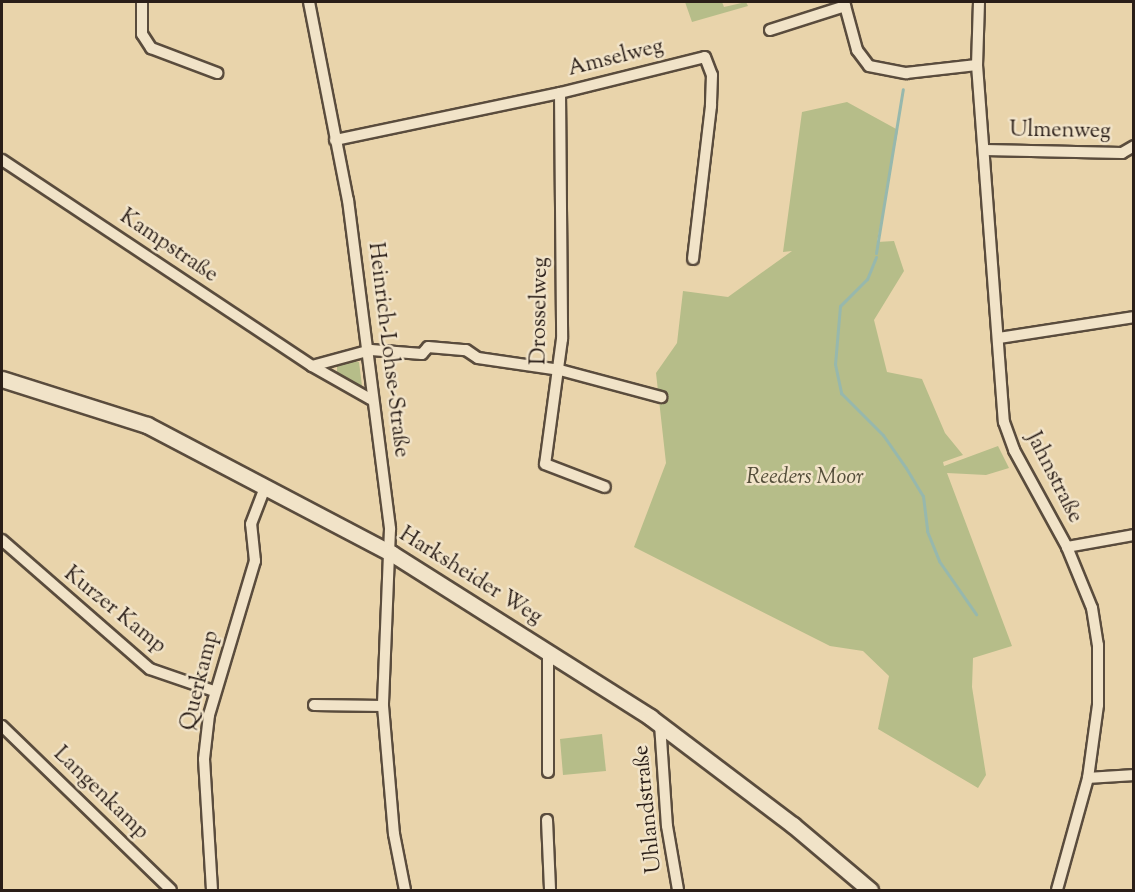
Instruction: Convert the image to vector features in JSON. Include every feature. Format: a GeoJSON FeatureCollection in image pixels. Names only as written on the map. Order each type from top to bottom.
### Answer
{"type":"FeatureCollection","features":[{"type":"Feature","properties":{"kind":"main road","name":"Harksheider Weg"},"geometry":{"type":"LineString","coordinates":[[2,379],[136,420],[391,553],[660,724],[793,825],[870,891]]}},
{"type":"Feature","properties":{"kind":"street"},"geometry":{"type":"LineString","coordinates":[[142,2],[142,34],[151,48],[217,73]]}},
{"type":"Feature","properties":{"kind":"street","name":"Heinrich-Lohse-Straße"},"geometry":{"type":"LineString","coordinates":[[309,2],[348,200],[391,553],[383,706],[394,834],[405,891]]}},
{"type":"Feature","properties":{"kind":"street","name":"Jahnstraße"},"geometry":{"type":"LineString","coordinates":[[979,2],[977,65],[1004,422],[1014,450],[1067,547],[1092,608],[1098,645],[1098,705],[1088,778],[1057,891]]}},
{"type":"Feature","properties":{"kind":"street"},"geometry":{"type":"LineString","coordinates":[[770,30],[845,4],[857,50],[869,66],[906,73],[977,65]]}},
{"type":"Feature","properties":{"kind":"street","name":"Amselweg"},"geometry":{"type":"LineString","coordinates":[[335,140],[560,93],[705,57],[712,75],[711,106],[693,259]]}},
{"type":"Feature","properties":{"kind":"street","name":"Drosselweg"},"geometry":{"type":"LineString","coordinates":[[560,93],[560,370],[545,464],[605,487]]}},
{"type":"Feature","properties":{"kind":"street","name":"Ulmenweg"},"geometry":{"type":"LineString","coordinates":[[985,150],[1122,153],[1134,146]]}},
{"type":"Feature","properties":{"kind":"street","name":"Kampstraße"},"geometry":{"type":"LineString","coordinates":[[2,160],[312,366],[372,400]]}},
{"type":"Feature","properties":{"kind":"street"},"geometry":{"type":"LineString","coordinates":[[999,338],[1134,317]]}},
{"type":"Feature","properties":{"kind":"street"},"geometry":{"type":"LineString","coordinates":[[312,366],[366,353],[422,354],[428,347],[466,350],[478,358],[560,370],[661,397]]}},
{"type":"Feature","properties":{"kind":"street","name":"Querkamp"},"geometry":{"type":"LineString","coordinates":[[212,891],[204,759],[214,691],[255,561],[251,524],[265,487]]}},
{"type":"Feature","properties":{"kind":"street"},"geometry":{"type":"LineString","coordinates":[[1067,547],[1134,535]]}},
{"type":"Feature","properties":{"kind":"street","name":"Kurzer Kamp"},"geometry":{"type":"LineString","coordinates":[[2,540],[150,669],[214,691]]}},
{"type":"Feature","properties":{"kind":"street"},"geometry":{"type":"LineString","coordinates":[[548,653],[548,772]]}},
{"type":"Feature","properties":{"kind":"street"},"geometry":{"type":"LineString","coordinates":[[314,705],[383,706]]}},
{"type":"Feature","properties":{"kind":"street","name":"Uhlandstraße"},"geometry":{"type":"LineString","coordinates":[[660,724],[667,826],[678,891]]}},
{"type":"Feature","properties":{"kind":"street","name":"Langenkamp"},"geometry":{"type":"LineString","coordinates":[[2,726],[171,891]]}},
{"type":"Feature","properties":{"kind":"street"},"geometry":{"type":"LineString","coordinates":[[1088,778],[1134,775]]}},
{"type":"Feature","properties":{"kind":"street"},"geometry":{"type":"LineString","coordinates":[[548,820],[550,891]]}},
{"type":"Feature","properties":{"kind":"green space"},"geometry":{"type":"Polygon","coordinates":[[[685,2],[722,2],[724,7],[746,2],[748,6],[692,22],[685,2]]]}},
{"type":"Feature","properties":{"kind":"green space","name":"Reeders Moor"},"geometry":{"type":"Polygon","coordinates":[[[847,102],[898,130],[877,242],[894,241],[904,271],[874,320],[887,372],[922,379],[945,433],[963,455],[943,462],[944,466],[998,446],[1009,468],[986,475],[947,473],[1012,646],[973,658],[972,687],[986,775],[978,788],[878,729],[889,676],[863,651],[830,646],[634,547],[666,463],[656,373],[677,343],[683,291],[728,297],[792,251],[783,252],[802,112],[847,102]]]}},
{"type":"Feature","properties":{"kind":"green space"},"geometry":{"type":"Polygon","coordinates":[[[349,361],[359,362],[362,386],[337,374],[337,366],[349,361]]]}},
{"type":"Feature","properties":{"kind":"green space"},"geometry":{"type":"Polygon","coordinates":[[[602,734],[606,771],[563,775],[560,739],[602,734]]]}},
{"type":"Feature","properties":{"kind":"waterway"},"geometry":{"type":"LineString","coordinates":[[876,253],[903,89]]}},
{"type":"Feature","properties":{"kind":"waterway"},"geometry":{"type":"LineString","coordinates":[[876,257],[867,279],[840,306],[835,364],[841,393],[883,435],[906,468],[923,496],[927,531],[939,561],[976,614]]}}]}
